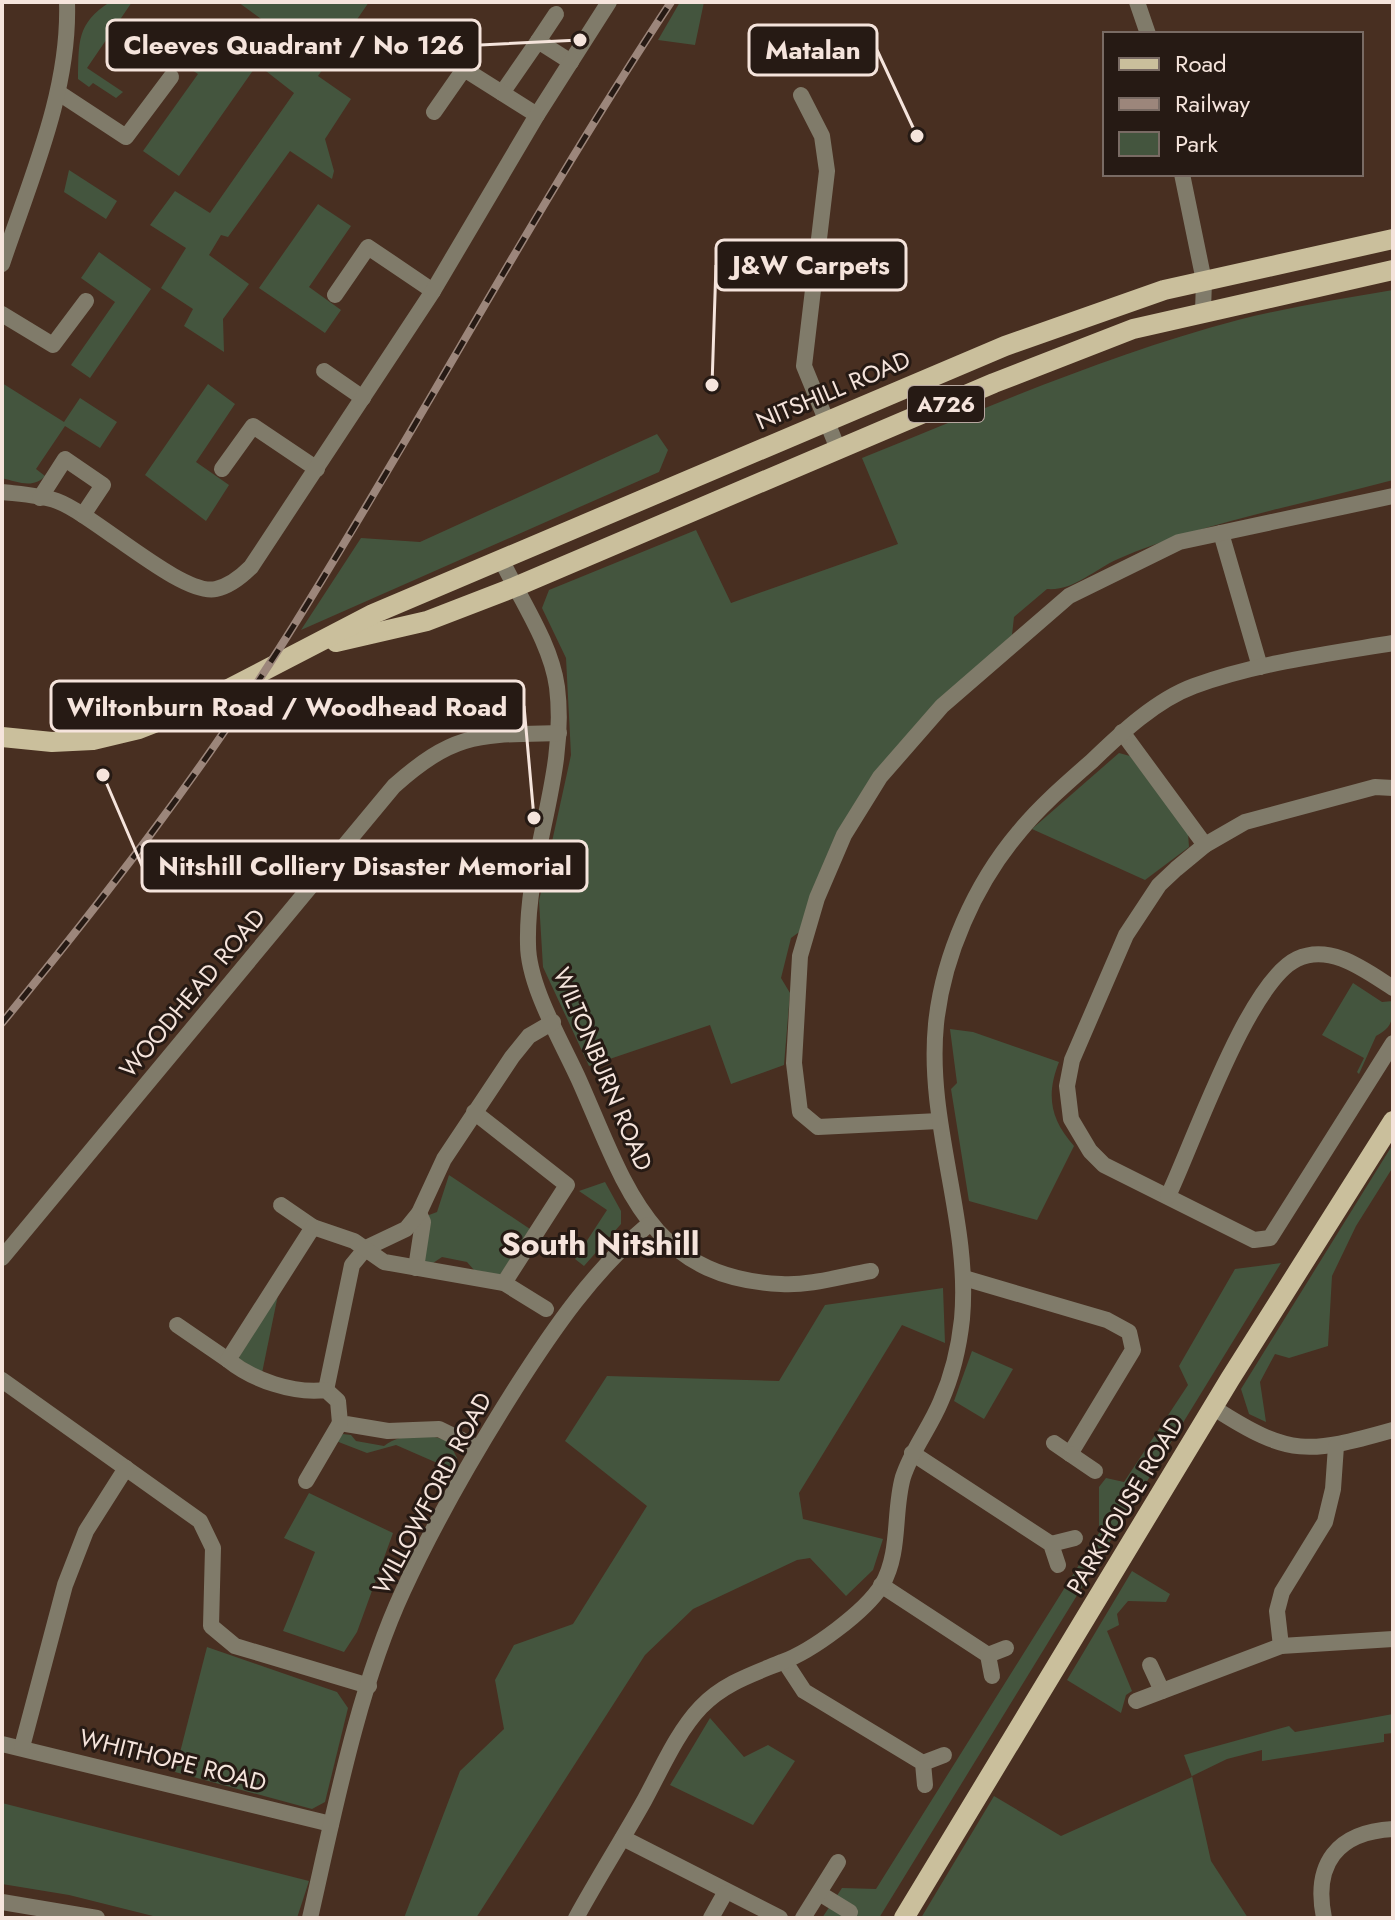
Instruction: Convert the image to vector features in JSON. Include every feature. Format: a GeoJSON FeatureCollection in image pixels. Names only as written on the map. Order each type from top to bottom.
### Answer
{"type":"FeatureCollection","features":[{"type":"Feature","properties":{"kind":"main road","name":"NITSHILL ROAD"},"geometry":{"type":"LineString","coordinates":[[2,737],[52,742],[117,735],[190,709],[313,648],[373,614],[1005,346],[1164,290],[1393,239]]}},
{"type":"Feature","properties":{"kind":"main road","name":"NITSHILL ROAD"},"geometry":{"type":"LineString","coordinates":[[313,648],[427,621],[515,587],[838,449],[1133,329],[1393,270]]}},
{"type":"Feature","properties":{"kind":"main road","name":"PARKHOUSE ROAD"},"geometry":{"type":"LineString","coordinates":[[904,1918],[1214,1408],[1393,1121]]}},
{"type":"Feature","properties":{"kind":"street"},"geometry":{"type":"LineString","coordinates":[[2,264],[59,93],[67,2]]}},
{"type":"Feature","properties":{"kind":"street"},"geometry":{"type":"LineString","coordinates":[[2,492],[56,500],[189,586],[213,590],[237,581],[251,567],[433,291],[537,115],[609,2]]}},
{"type":"Feature","properties":{"kind":"street"},"geometry":{"type":"LineString","coordinates":[[1137,2],[1147,32]]}},
{"type":"Feature","properties":{"kind":"street"},"geometry":{"type":"LineString","coordinates":[[502,93],[556,14]]}},
{"type":"Feature","properties":{"kind":"street"},"geometry":{"type":"LineString","coordinates":[[538,41],[571,62]]}},
{"type":"Feature","properties":{"kind":"street"},"geometry":{"type":"LineString","coordinates":[[434,112],[464,69],[537,115]]}},
{"type":"Feature","properties":{"kind":"street"},"geometry":{"type":"LineString","coordinates":[[59,93],[126,137],[171,77]]}},
{"type":"Feature","properties":{"kind":"street"},"geometry":{"type":"LineString","coordinates":[[801,95],[822,136],[827,171],[804,366],[838,449]]}},
{"type":"Feature","properties":{"kind":"street"},"geometry":{"type":"LineString","coordinates":[[1182,176],[1204,281],[1203,311]]}},
{"type":"Feature","properties":{"kind":"street"},"geometry":{"type":"LineString","coordinates":[[335,295],[368,247],[433,291]]}},
{"type":"Feature","properties":{"kind":"street"},"geometry":{"type":"LineString","coordinates":[[814,272],[858,276]]}},
{"type":"Feature","properties":{"kind":"street"},"geometry":{"type":"LineString","coordinates":[[2,314],[53,345],[86,301]]}},
{"type":"Feature","properties":{"kind":"street"},"geometry":{"type":"LineString","coordinates":[[324,371],[363,398]]}},
{"type":"Feature","properties":{"kind":"street"},"geometry":{"type":"LineString","coordinates":[[222,469],[253,426],[317,469]]}},
{"type":"Feature","properties":{"kind":"street"},"geometry":{"type":"LineString","coordinates":[[40,498],[65,459],[103,485],[83,515]]}},
{"type":"Feature","properties":{"kind":"street"},"geometry":{"type":"LineString","coordinates":[[939,1121],[818,1127],[800,1112],[794,1063],[800,956],[817,898],[844,835],[880,777],[942,706],[1069,596],[1179,542],[1393,496]]}},
{"type":"Feature","properties":{"kind":"street"},"geometry":{"type":"LineString","coordinates":[[1221,533],[1260,667]]}},
{"type":"Feature","properties":{"kind":"street","name":"WILTONBURN ROAD"},"geometry":{"type":"LineString","coordinates":[[501,559],[548,656],[557,684],[559,733],[554,779],[532,870],[528,948],[553,1022],[628,1191],[648,1225],[675,1250],[734,1278],[783,1285],[871,1271]]}},
{"type":"Feature","properties":{"kind":"street"},"geometry":{"type":"LineString","coordinates":[[576,1918],[677,1742],[701,1707],[750,1672],[785,1662],[851,1617],[881,1585],[893,1554],[902,1482],[912,1453],[940,1404],[952,1369],[962,1323],[964,1278],[939,1121],[936,1024],[952,958],[968,914],[993,867],[1020,830],[1122,732],[1191,687],[1260,667],[1393,643]]}},
{"type":"Feature","properties":{"kind":"street"},"geometry":{"type":"LineString","coordinates":[[1122,732],[1205,845]]}},
{"type":"Feature","properties":{"kind":"street","name":"WOODHEAD ROAD"},"geometry":{"type":"LineString","coordinates":[[2,1258],[394,786],[428,756],[468,738],[559,733]]}},
{"type":"Feature","properties":{"kind":"street"},"geometry":{"type":"LineString","coordinates":[[1393,788],[1375,787],[1245,822],[1205,845],[1159,885],[1126,935],[1072,1060],[1067,1086],[1071,1119],[1090,1151],[1104,1165],[1254,1240],[1270,1238],[1393,1043]]}},
{"type":"Feature","properties":{"kind":"street"},"geometry":{"type":"LineString","coordinates":[[1168,1196],[1251,1013],[1283,968],[1298,958],[1324,955],[1347,959],[1393,988]]}},
{"type":"Feature","properties":{"kind":"street"},"geometry":{"type":"LineString","coordinates":[[326,1390],[352,1265],[366,1248],[406,1229],[419,1213],[444,1159],[474,1112],[529,1036],[553,1022]]}},
{"type":"Feature","properties":{"kind":"street"},"geometry":{"type":"LineString","coordinates":[[474,1112],[567,1185],[504,1283]]}},
{"type":"Feature","properties":{"kind":"street"},"geometry":{"type":"LineString","coordinates":[[281,1205],[313,1227],[366,1248],[384,1262],[504,1283],[546,1309]]}},
{"type":"Feature","properties":{"kind":"street"},"geometry":{"type":"LineString","coordinates":[[416,1268],[423,1222],[419,1213]]}},
{"type":"Feature","properties":{"kind":"street","name":"WILLOWFORD ROAD"},"geometry":{"type":"LineString","coordinates":[[310,1918],[331,1824],[369,1686],[402,1593],[478,1448],[594,1276],[648,1225]]}},
{"type":"Feature","properties":{"kind":"street"},"geometry":{"type":"LineString","coordinates":[[228,1360],[313,1227]]}},
{"type":"Feature","properties":{"kind":"street"},"geometry":{"type":"LineString","coordinates":[[964,1278],[1107,1320],[1129,1332],[1133,1350],[1070,1454]]}},
{"type":"Feature","properties":{"kind":"street"},"geometry":{"type":"LineString","coordinates":[[177,1325],[254,1378],[312,1391],[326,1390],[338,1401],[340,1423],[306,1481]]}},
{"type":"Feature","properties":{"kind":"street"},"geometry":{"type":"LineString","coordinates":[[2,1380],[200,1521],[213,1548],[211,1626],[235,1646],[369,1686]]}},
{"type":"Feature","properties":{"kind":"street"},"geometry":{"type":"LineString","coordinates":[[1214,1408],[1253,1433],[1307,1449],[1336,1446],[1393,1430]]}},
{"type":"Feature","properties":{"kind":"street"},"geometry":{"type":"LineString","coordinates":[[340,1423],[388,1431],[439,1429],[478,1448]]}},
{"type":"Feature","properties":{"kind":"street"},"geometry":{"type":"LineString","coordinates":[[1054,1443],[1095,1471]]}},
{"type":"Feature","properties":{"kind":"street"},"geometry":{"type":"LineString","coordinates":[[1281,1646],[1277,1611],[1282,1592],[1325,1522],[1333,1489],[1336,1446]]}},
{"type":"Feature","properties":{"kind":"street"},"geometry":{"type":"LineString","coordinates":[[912,1453],[1051,1544],[1058,1565]]}},
{"type":"Feature","properties":{"kind":"street"},"geometry":{"type":"LineString","coordinates":[[22,1747],[65,1585],[86,1531],[126,1468]]}},
{"type":"Feature","properties":{"kind":"street"},"geometry":{"type":"LineString","coordinates":[[1051,1544],[1075,1538]]}},
{"type":"Feature","properties":{"kind":"street"},"geometry":{"type":"LineString","coordinates":[[881,1585],[988,1655],[992,1676]]}},
{"type":"Feature","properties":{"kind":"street"},"geometry":{"type":"LineString","coordinates":[[1136,1701],[1281,1646],[1393,1639]]}},
{"type":"Feature","properties":{"kind":"street"},"geometry":{"type":"LineString","coordinates":[[988,1655],[1006,1648]]}},
{"type":"Feature","properties":{"kind":"street"},"geometry":{"type":"LineString","coordinates":[[785,1662],[804,1691],[923,1763]]}},
{"type":"Feature","properties":{"kind":"street"},"geometry":{"type":"LineString","coordinates":[[1150,1665],[1162,1691]]}},
{"type":"Feature","properties":{"kind":"street","name":"WHITHOPE ROAD"},"geometry":{"type":"LineString","coordinates":[[2,1744],[331,1824]]}},
{"type":"Feature","properties":{"kind":"street"},"geometry":{"type":"LineString","coordinates":[[923,1763],[944,1755]]}},
{"type":"Feature","properties":{"kind":"street"},"geometry":{"type":"LineString","coordinates":[[923,1763],[925,1785]]}},
{"type":"Feature","properties":{"kind":"street"},"geometry":{"type":"LineString","coordinates":[[1324,1918],[1320,1886],[1330,1859],[1357,1835],[1393,1829]]}},
{"type":"Feature","properties":{"kind":"street"},"geometry":{"type":"LineString","coordinates":[[623,1838],[725,1893],[780,1918]]}},
{"type":"Feature","properties":{"kind":"street"},"geometry":{"type":"LineString","coordinates":[[803,1918],[838,1862]]}},
{"type":"Feature","properties":{"kind":"street"},"geometry":{"type":"LineString","coordinates":[[711,1918],[725,1893]]}},
{"type":"Feature","properties":{"kind":"street"},"geometry":{"type":"LineString","coordinates":[[819,1893],[850,1912]]}},
{"type":"Feature","properties":{"kind":"street"},"geometry":{"type":"LineString","coordinates":[[2,1902],[97,1918]]}},
{"type":"Feature","properties":{"kind":"green space"},"geometry":{"type":"Polygon","coordinates":[[[110,2],[132,2],[87,68],[123,92],[116,98],[93,83],[89,87],[78,79],[80,44],[85,26],[110,2]]]}},
{"type":"Feature","properties":{"kind":"green space"},"geometry":{"type":"Polygon","coordinates":[[[238,2],[369,2],[318,76],[351,99],[325,139],[334,171],[332,179],[290,151],[228,237],[221,235],[209,255],[249,284],[223,319],[224,352],[184,326],[193,309],[161,288],[186,248],[150,225],[175,191],[210,213],[294,93],[257,64],[279,32],[238,2]]]}},
{"type":"Feature","properties":{"kind":"green space"},"geometry":{"type":"Polygon","coordinates":[[[680,2],[704,2],[695,45],[658,40],[680,2]]]}},
{"type":"Feature","properties":{"kind":"green space"},"geometry":{"type":"Polygon","coordinates":[[[185,22],[254,69],[179,176],[143,151],[198,74],[165,52],[185,22]]]}},
{"type":"Feature","properties":{"kind":"green space"},"geometry":{"type":"Polygon","coordinates":[[[69,170],[117,201],[106,219],[64,192],[69,170]]]}},
{"type":"Feature","properties":{"kind":"green space"},"geometry":{"type":"Polygon","coordinates":[[[318,204],[351,226],[309,287],[341,310],[325,333],[259,288],[318,204]]]}},
{"type":"Feature","properties":{"kind":"green space"},"geometry":{"type":"Polygon","coordinates":[[[99,252],[151,289],[90,378],[71,365],[115,302],[81,278],[99,252]]]}},
{"type":"Feature","properties":{"kind":"green space"},"geometry":{"type":"Polygon","coordinates":[[[1393,290],[1393,480],[1183,535],[1118,559],[1066,587],[1047,589],[1014,617],[1012,635],[926,713],[878,769],[802,930],[791,938],[781,978],[790,993],[784,1065],[731,1084],[710,1025],[589,1066],[543,967],[539,901],[571,755],[566,658],[542,608],[549,590],[696,530],[731,603],[898,544],[862,458],[1048,383],[1142,349],[1276,311],[1393,290]]]}},
{"type":"Feature","properties":{"kind":"green space"},"geometry":{"type":"Polygon","coordinates":[[[2,383],[64,422],[80,398],[117,422],[100,448],[65,426],[36,469],[45,476],[41,480],[25,483],[2,478],[2,383]]]}},
{"type":"Feature","properties":{"kind":"green space"},"geometry":{"type":"Polygon","coordinates":[[[208,384],[235,404],[196,462],[229,485],[206,521],[145,475],[208,384]]]}},
{"type":"Feature","properties":{"kind":"green space"},"geometry":{"type":"Polygon","coordinates":[[[657,434],[668,450],[659,472],[301,630],[361,538],[420,542],[657,434]]]}},
{"type":"Feature","properties":{"kind":"green space"},"geometry":{"type":"Polygon","coordinates":[[[1119,753],[1130,756],[1188,833],[1189,847],[1145,880],[1032,829],[1119,753]]]}},
{"type":"Feature","properties":{"kind":"green space"},"geometry":{"type":"Polygon","coordinates":[[[1353,983],[1382,1002],[1393,1001],[1391,1022],[1376,1036],[1359,1074],[1357,1072],[1364,1058],[1322,1035],[1353,983]]]}},
{"type":"Feature","properties":{"kind":"green space"},"geometry":{"type":"Polygon","coordinates":[[[950,1029],[973,1032],[1059,1062],[1052,1085],[1053,1106],[1060,1126],[1074,1146],[1037,1220],[969,1201],[951,1089],[957,1083],[950,1029]]]}},
{"type":"Feature","properties":{"kind":"green space"},"geometry":{"type":"Polygon","coordinates":[[[1393,1144],[1393,1167],[1356,1226],[1332,1276],[1328,1346],[1289,1358],[1275,1354],[1260,1382],[1266,1422],[1249,1414],[1241,1389],[1393,1144]]]}},
{"type":"Feature","properties":{"kind":"green space"},"geometry":{"type":"Polygon","coordinates":[[[449,1175],[530,1229],[500,1275],[474,1270],[467,1262],[442,1257],[433,1263],[421,1261],[429,1215],[437,1212],[449,1175]]]}},
{"type":"Feature","properties":{"kind":"green space"},"geometry":{"type":"Polygon","coordinates":[[[605,1182],[621,1211],[621,1224],[584,1266],[575,1259],[607,1210],[579,1191],[605,1182]]]}},
{"type":"Feature","properties":{"kind":"green space"},"geometry":{"type":"Polygon","coordinates":[[[1281,1263],[879,1918],[822,1918],[842,1888],[876,1889],[1099,1533],[1099,1487],[1106,1478],[1124,1482],[1188,1385],[1179,1366],[1235,1269],[1281,1263]]]}},
{"type":"Feature","properties":{"kind":"green space"},"geometry":{"type":"Polygon","coordinates":[[[943,1288],[945,1343],[902,1325],[799,1493],[803,1519],[883,1539],[873,1570],[846,1596],[810,1558],[797,1560],[693,1609],[645,1655],[476,1918],[404,1918],[460,1771],[504,1729],[495,1680],[514,1645],[573,1624],[647,1506],[565,1441],[607,1376],[779,1381],[825,1305],[943,1288]]]}},
{"type":"Feature","properties":{"kind":"green space"},"geometry":{"type":"Polygon","coordinates":[[[279,1290],[262,1373],[239,1359],[240,1354],[279,1290]]]}},
{"type":"Feature","properties":{"kind":"green space"},"geometry":{"type":"Polygon","coordinates":[[[972,1351],[1013,1369],[984,1419],[954,1401],[972,1351]]]}},
{"type":"Feature","properties":{"kind":"green space"},"geometry":{"type":"Polygon","coordinates":[[[343,1434],[351,1435],[356,1441],[384,1446],[410,1436],[438,1438],[456,1445],[452,1448],[457,1458],[451,1469],[396,1445],[367,1453],[336,1441],[343,1434]]]}},
{"type":"Feature","properties":{"kind":"green space"},"geometry":{"type":"Polygon","coordinates":[[[309,1493],[393,1533],[357,1632],[344,1652],[283,1631],[315,1552],[284,1538],[309,1493]]]}},
{"type":"Feature","properties":{"kind":"green space"},"geometry":{"type":"Polygon","coordinates":[[[1132,1571],[1170,1594],[1166,1602],[1128,1601],[1117,1614],[1119,1625],[1107,1631],[1132,1691],[1126,1695],[1121,1713],[1067,1680],[1132,1571]]]}},
{"type":"Feature","properties":{"kind":"green space"},"geometry":{"type":"Polygon","coordinates":[[[207,1647],[337,1692],[348,1708],[325,1802],[312,1809],[175,1772],[207,1647]]]}},
{"type":"Feature","properties":{"kind":"green space"},"geometry":{"type":"Polygon","coordinates":[[[1393,1714],[1393,1733],[1384,1734],[1384,1742],[1262,1761],[1262,1750],[1227,1759],[1192,1776],[1211,1861],[1248,1918],[921,1918],[994,1796],[1061,1836],[1192,1777],[1184,1755],[1289,1726],[1295,1732],[1393,1714]]]}},
{"type":"Feature","properties":{"kind":"green space"},"geometry":{"type":"Polygon","coordinates":[[[710,1718],[744,1757],[768,1745],[795,1761],[753,1825],[670,1785],[710,1718]]]}},
{"type":"Feature","properties":{"kind":"green space"},"geometry":{"type":"Polygon","coordinates":[[[2,1803],[309,1881],[297,1918],[161,1918],[69,1895],[2,1884],[2,1803]]]}},
{"type":"Feature","properties":{"kind":"railway"},"geometry":{"type":"LineString","coordinates":[[2,1023],[150,835],[254,688],[335,559],[572,159],[671,2]]}},
{"type":"Feature","properties":{"kind":"place","name":"Cleeves Quadrant / No 126"},"geometry":{"type":"Point","coordinates":[580,40]}},
{"type":"Feature","properties":{"kind":"place","name":"Matalan"},"geometry":{"type":"Point","coordinates":[917,136]}},
{"type":"Feature","properties":{"kind":"place","name":"J&W Carpets"},"geometry":{"type":"Point","coordinates":[712,385]}},
{"type":"Feature","properties":{"kind":"place","name":"Nitshill Colliery Disaster Memorial"},"geometry":{"type":"Point","coordinates":[103,775]}},
{"type":"Feature","properties":{"kind":"place","name":"Wiltonburn Road / Woodhead Road"},"geometry":{"type":"Point","coordinates":[534,818]}},
{"type":"Feature","properties":{"kind":"district","name":"South Nitshill"},"geometry":{"type":"Point","coordinates":[600,1244]}}]}
